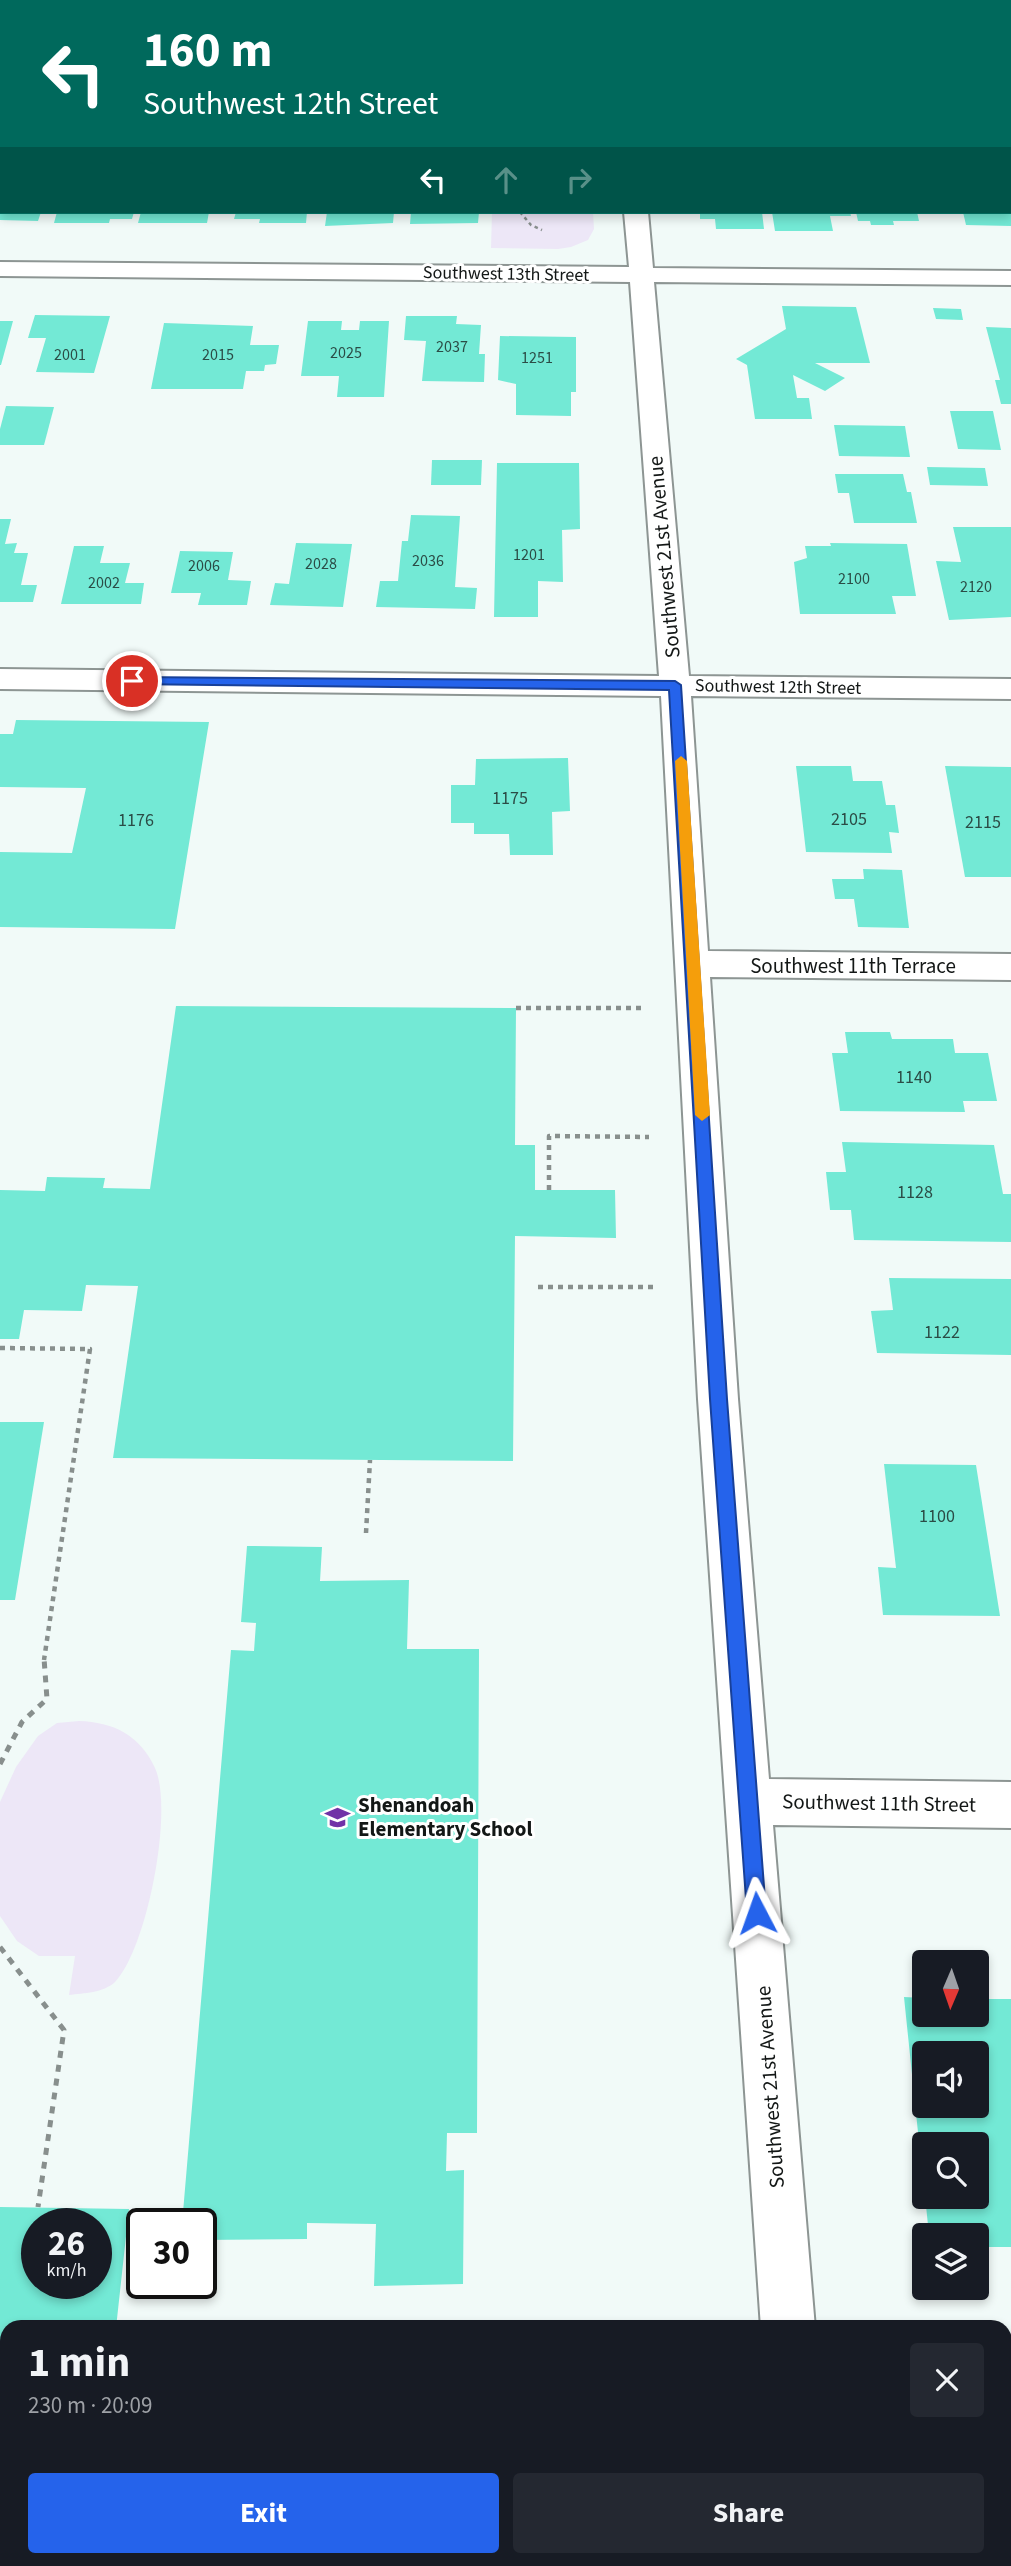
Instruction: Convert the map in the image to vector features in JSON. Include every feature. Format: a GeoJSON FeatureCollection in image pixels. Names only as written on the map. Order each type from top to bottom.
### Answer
{"type":"FeatureCollection","features":[{"type":"Feature","properties":{"kind":"street","name":"Southwest 21st Avenue"},"geometry":{"type":"LineString","coordinates":[[636,214],[675,685],[694,964],[718,1399],[787,2320]]}},
{"type":"Feature","properties":{"kind":"street","name":"Southwest 13th Street"},"geometry":{"type":"LineString","coordinates":[[0,269],[1011,278]]}},
{"type":"Feature","properties":{"kind":"street","name":"Southwest 12th Street"},"geometry":{"type":"LineString","coordinates":[[0,679],[1011,690]]}},
{"type":"Feature","properties":{"kind":"street","name":"Southwest 11th Terrace"},"geometry":{"type":"LineString","coordinates":[[694,964],[1011,967]]}},
{"type":"Feature","properties":{"kind":"street","name":"Southwest 11th Street"},"geometry":{"type":"LineString","coordinates":[[748,1802],[1011,1805]]}},
{"type":"Feature","properties":{"kind":"path"},"geometry":{"type":"LineString","coordinates":[[516,1008],[642,1008]]}},
{"type":"Feature","properties":{"kind":"path"},"geometry":{"type":"LineString","coordinates":[[549,1190],[549,1136],[649,1138]]}},
{"type":"Feature","properties":{"kind":"path"},"geometry":{"type":"LineString","coordinates":[[538,1287],[658,1287]]}},
{"type":"Feature","properties":{"kind":"path"},"geometry":{"type":"LineString","coordinates":[[0,1348],[90,1349],[44,1656],[47,1699],[22,1722],[0,1764]]}},
{"type":"Feature","properties":{"kind":"path"},"geometry":{"type":"LineString","coordinates":[[366,1533],[370,1460]]}},
{"type":"Feature","properties":{"kind":"path"},"geometry":{"type":"LineString","coordinates":[[0,1947],[64,2030],[38,2207]]}},
{"type":"Feature","properties":{"kind":"shaded area"},"geometry":{"type":"Polygon","coordinates":[[[492,214],[593,214],[594,229],[588,240],[571,247],[491,248],[492,214]]]}},
{"type":"Feature","properties":{"kind":"shaded area"},"geometry":{"type":"Polygon","coordinates":[[[79,1721],[114,1728],[142,1747],[155,1768],[160,1788],[161,1815],[159,1845],[147,1911],[127,1965],[110,1986],[93,1992],[69,1995],[75,1956],[39,1956],[17,1941],[0,1916],[0,1802],[16,1767],[38,1736],[57,1723],[79,1721]]]}},
{"type":"Feature","properties":{"kind":"building"},"geometry":{"type":"Polygon","coordinates":[[[0,214],[40,214],[38,221],[0,220],[0,214]]]}},
{"type":"Feature","properties":{"kind":"building"},"geometry":{"type":"Polygon","coordinates":[[[56,214],[133,214],[132,219],[110,219],[109,223],[54,223],[56,214]]]}},
{"type":"Feature","properties":{"kind":"building"},"geometry":{"type":"Polygon","coordinates":[[[140,214],[209,214],[207,223],[138,223],[140,214]]]}},
{"type":"Feature","properties":{"kind":"building"},"geometry":{"type":"Polygon","coordinates":[[[235,214],[307,214],[306,223],[259,223],[260,219],[234,219],[235,214]]]}},
{"type":"Feature","properties":{"kind":"building"},"geometry":{"type":"Polygon","coordinates":[[[327,214],[394,214],[393,223],[325,226],[327,214]]]}},
{"type":"Feature","properties":{"kind":"building"},"geometry":{"type":"Polygon","coordinates":[[[411,214],[479,214],[478,223],[410,224],[411,214]]]}},
{"type":"Feature","properties":{"kind":"building"},"geometry":{"type":"Polygon","coordinates":[[[700,214],[762,214],[764,229],[716,229],[715,219],[700,219],[700,214]]]}},
{"type":"Feature","properties":{"kind":"building"},"geometry":{"type":"Polygon","coordinates":[[[772,214],[851,216],[830,216],[833,231],[775,231],[772,214]]]}},
{"type":"Feature","properties":{"kind":"building"},"geometry":{"type":"Polygon","coordinates":[[[856,214],[917,214],[919,221],[893,221],[894,225],[871,225],[870,221],[858,221],[856,214]]]}},
{"type":"Feature","properties":{"kind":"building"},"geometry":{"type":"Polygon","coordinates":[[[963,214],[1011,214],[1011,226],[966,225],[963,214]]]}},
{"type":"Feature","properties":{"kind":"building"},"geometry":{"type":"Polygon","coordinates":[[[782,306],[856,307],[870,363],[815,363],[845,378],[825,391],[793,375],[797,398],[809,398],[812,419],[755,419],[747,365],[736,359],[786,329],[782,306]]]}},
{"type":"Feature","properties":{"kind":"building"},"geometry":{"type":"Polygon","coordinates":[[[933,308],[961,309],[963,320],[936,319],[933,308]]]}},
{"type":"Feature","properties":{"kind":"building"},"geometry":{"type":"Polygon","coordinates":[[[35,315],[110,316],[94,373],[36,372],[46,338],[28,338],[35,315]]]}},
{"type":"Feature","properties":{"kind":"building"},"geometry":{"type":"Polygon","coordinates":[[[406,316],[457,316],[456,324],[481,325],[479,354],[485,354],[484,382],[422,381],[426,341],[404,340],[406,316]]]}},
{"type":"Feature","properties":{"kind":"building"},"geometry":{"type":"Polygon","coordinates":[[[0,321],[13,321],[1,365],[0,365],[0,321]]]}},
{"type":"Feature","properties":{"kind":"building"},"geometry":{"type":"Polygon","coordinates":[[[308,321],[342,321],[341,330],[359,330],[360,321],[389,321],[384,397],[337,397],[339,376],[301,376],[308,321]]]}},
{"type":"Feature","properties":{"kind":"building"},"geometry":{"type":"Polygon","coordinates":[[[164,323],[253,326],[250,345],[279,345],[276,364],[265,365],[264,371],[246,371],[243,389],[151,389],[164,323]]]}},
{"type":"Feature","properties":{"kind":"building"},"geometry":{"type":"Polygon","coordinates":[[[986,327],[1011,328],[1011,404],[1001,404],[995,380],[1000,380],[986,327]]]}},
{"type":"Feature","properties":{"kind":"building"},"geometry":{"type":"Polygon","coordinates":[[[500,336],[576,337],[576,392],[571,392],[571,416],[516,415],[516,384],[498,380],[500,336]]]}},
{"type":"Feature","properties":{"kind":"building"},"geometry":{"type":"Polygon","coordinates":[[[6,406],[54,407],[44,445],[0,445],[0,429],[6,406]]]}},
{"type":"Feature","properties":{"kind":"building"},"geometry":{"type":"Polygon","coordinates":[[[950,411],[993,411],[1001,450],[958,449],[950,411]]]}},
{"type":"Feature","properties":{"kind":"building"},"geometry":{"type":"Polygon","coordinates":[[[834,425],[905,426],[910,457],[839,456],[834,425]]]}},
{"type":"Feature","properties":{"kind":"building"},"geometry":{"type":"Polygon","coordinates":[[[432,460],[482,460],[481,485],[431,485],[432,460]]]}},
{"type":"Feature","properties":{"kind":"building"},"geometry":{"type":"Polygon","coordinates":[[[497,463],[579,463],[580,529],[562,530],[563,582],[538,581],[538,617],[494,617],[497,463]]]}},
{"type":"Feature","properties":{"kind":"building"},"geometry":{"type":"Polygon","coordinates":[[[927,467],[985,468],[988,486],[930,485],[927,467]]]}},
{"type":"Feature","properties":{"kind":"building"},"geometry":{"type":"Polygon","coordinates":[[[835,474],[903,474],[907,492],[911,492],[917,523],[854,523],[849,493],[838,493],[835,474]]]}},
{"type":"Feature","properties":{"kind":"building"},"geometry":{"type":"Polygon","coordinates":[[[411,515],[460,516],[455,587],[477,588],[475,609],[376,607],[380,581],[398,581],[402,541],[408,541],[411,515]]]}},
{"type":"Feature","properties":{"kind":"building"},"geometry":{"type":"Polygon","coordinates":[[[0,519],[11,519],[5,544],[17,543],[14,553],[28,553],[21,585],[37,585],[33,602],[0,602],[0,519]]]}},
{"type":"Feature","properties":{"kind":"building"},"geometry":{"type":"Polygon","coordinates":[[[953,527],[1011,527],[1011,617],[949,620],[936,561],[961,562],[953,527]]]}},
{"type":"Feature","properties":{"kind":"building"},"geometry":{"type":"Polygon","coordinates":[[[296,543],[352,544],[343,607],[270,605],[275,583],[289,584],[296,543]]]}},
{"type":"Feature","properties":{"kind":"building"},"geometry":{"type":"Polygon","coordinates":[[[830,543],[907,544],[916,596],[892,596],[896,614],[800,614],[794,562],[807,558],[805,546],[831,546],[830,543]]]}},
{"type":"Feature","properties":{"kind":"building"},"geometry":{"type":"Polygon","coordinates":[[[74,546],[104,546],[100,563],[130,563],[125,583],[144,583],[141,604],[61,604],[74,546]]]}},
{"type":"Feature","properties":{"kind":"building"},"geometry":{"type":"Polygon","coordinates":[[[180,551],[233,552],[228,580],[251,581],[247,605],[198,605],[201,593],[171,593],[180,551]]]}},
{"type":"Feature","properties":{"kind":"building"},"geometry":{"type":"Polygon","coordinates":[[[16,720],[209,722],[175,929],[0,927],[0,852],[72,853],[86,788],[0,787],[0,734],[13,734],[16,720]]]}},
{"type":"Feature","properties":{"kind":"building"},"geometry":{"type":"Polygon","coordinates":[[[568,758],[570,811],[552,812],[553,855],[510,855],[509,834],[474,834],[474,823],[451,823],[451,785],[475,785],[476,759],[568,758]]]}},
{"type":"Feature","properties":{"kind":"building"},"geometry":{"type":"Polygon","coordinates":[[[796,766],[851,766],[853,781],[882,781],[886,805],[895,805],[899,833],[889,832],[892,853],[806,852],[796,766]]]}},
{"type":"Feature","properties":{"kind":"building"},"geometry":{"type":"Polygon","coordinates":[[[945,766],[1011,767],[1011,877],[965,877],[945,766]]]}},
{"type":"Feature","properties":{"kind":"building"},"geometry":{"type":"Polygon","coordinates":[[[863,869],[902,870],[909,928],[858,927],[854,899],[835,899],[832,879],[864,879],[863,869]]]}},
{"type":"Feature","properties":{"kind":"building"},"geometry":{"type":"Polygon","coordinates":[[[176,1006],[516,1008],[515,1145],[535,1145],[535,1190],[615,1190],[616,1238],[515,1236],[513,1461],[113,1458],[138,1286],[86,1285],[82,1311],[24,1310],[19,1339],[0,1339],[0,1190],[45,1191],[47,1177],[105,1178],[103,1188],[150,1189],[176,1006]]]}},
{"type":"Feature","properties":{"kind":"building"},"geometry":{"type":"Polygon","coordinates":[[[845,1032],[890,1032],[892,1039],[953,1039],[955,1053],[988,1053],[997,1101],[963,1101],[965,1112],[840,1111],[832,1053],[848,1053],[845,1032]]]}},
{"type":"Feature","properties":{"kind":"building"},"geometry":{"type":"Polygon","coordinates":[[[842,1142],[994,1145],[1003,1194],[1011,1194],[1011,1242],[854,1240],[851,1210],[830,1210],[826,1172],[846,1172],[842,1142]]]}},
{"type":"Feature","properties":{"kind":"building"},"geometry":{"type":"Polygon","coordinates":[[[889,1278],[1011,1279],[1011,1355],[877,1353],[871,1311],[893,1310],[889,1278]]]}},
{"type":"Feature","properties":{"kind":"building"},"geometry":{"type":"Polygon","coordinates":[[[0,1422],[44,1422],[15,1600],[0,1600],[0,1422]]]}},
{"type":"Feature","properties":{"kind":"building"},"geometry":{"type":"Polygon","coordinates":[[[884,1464],[976,1465],[1000,1616],[883,1615],[878,1567],[896,1568],[884,1464]]]}},
{"type":"Feature","properties":{"kind":"building"},"geometry":{"type":"Polygon","coordinates":[[[247,1546],[322,1547],[320,1581],[409,1580],[407,1649],[479,1649],[477,2133],[447,2133],[446,2171],[464,2170],[463,2284],[374,2286],[376,2224],[307,2223],[307,2239],[217,2240],[217,2208],[183,2208],[231,1650],[254,1651],[256,1623],[241,1622],[247,1546]]]}},
{"type":"Feature","properties":{"kind":"building"},"geometry":{"type":"Polygon","coordinates":[[[904,1997],[912,1997],[912,2027],[989,2027],[989,1999],[1011,1999],[1011,2247],[989,2247],[989,2223],[928,2223],[926,2209],[989,2209],[989,2132],[918,2132],[917,2118],[989,2118],[989,2041],[912,2041],[912,2074],[904,1997]]]}},
{"type":"Feature","properties":{"kind":"building"},"geometry":{"type":"Polygon","coordinates":[[[0,2207],[64,2208],[21,2208],[21,2299],[112,2299],[112,2209],[126,2209],[126,2236],[117,2320],[0,2320],[0,2207]]]}},
{"type":"Feature","properties":{"kind":"slow traffic"},"geometry":{"type":"LineString","coordinates":[[681,761],[702,1115]]}},
{"type":"Feature","properties":{"kind":"place","name":"Shenandoah Elementary School"},"geometry":{"type":"Point","coordinates":[338,1817]}},
{"type":"Feature","properties":{"kind":"route"},"geometry":{"type":"LineString","coordinates":[[132,681],[675,685],[694,964],[718,1399],[757,1913]]}}]}
